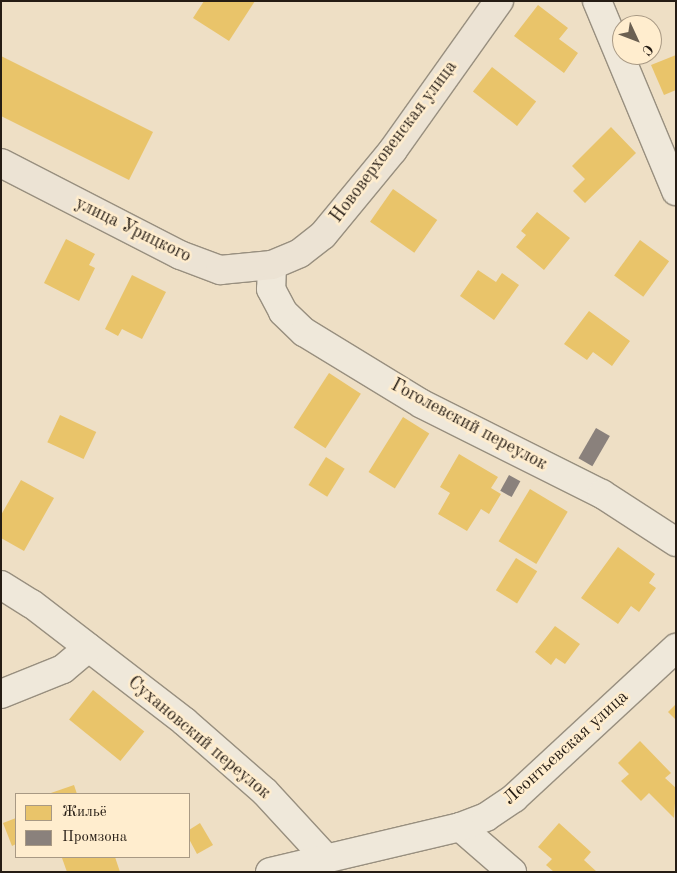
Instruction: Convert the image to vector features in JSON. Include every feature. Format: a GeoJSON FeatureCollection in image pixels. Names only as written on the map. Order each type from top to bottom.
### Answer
{"type":"FeatureCollection","features":[{"type":"Feature","properties":{"kind":"main road","name":"Нововерховенская улица"},"geometry":{"type":"LineString","coordinates":[[272,265],[300,253],[322,235],[393,150],[499,1]]}},
{"type":"Feature","properties":{"kind":"main road","name":"улица Урицкого"},"geometry":{"type":"LineString","coordinates":[[1,163],[180,255],[220,270],[272,265]]}},
{"type":"Feature","properties":{"kind":"street"},"geometry":{"type":"LineString","coordinates":[[597,1],[676,192]]}},
{"type":"Feature","properties":{"kind":"street","name":"Гоголевский переулок"},"geometry":{"type":"LineString","coordinates":[[272,265],[271,289],[283,312],[304,332],[422,404],[602,494],[676,542]]}},
{"type":"Feature","properties":{"kind":"street","name":"Сухановский переулок"},"geometry":{"type":"LineString","coordinates":[[1,586],[32,604],[185,722],[258,786],[325,857]]}},
{"type":"Feature","properties":{"kind":"street"},"geometry":{"type":"LineString","coordinates":[[1,694],[64,669],[88,648]]}},
{"type":"Feature","properties":{"kind":"street","name":"Леонтьевская улица"},"geometry":{"type":"LineString","coordinates":[[270,872],[325,857],[460,827],[486,817],[514,798],[676,648]]}},
{"type":"Feature","properties":{"kind":"street"},"geometry":{"type":"LineString","coordinates":[[460,827],[512,872]]}},
{"type":"Feature","properties":{"kind":"building: Жильё"},"geometry":{"type":"Polygon","coordinates":[[[204,1],[255,1],[229,41],[193,18],[204,1]]]}},
{"type":"Feature","properties":{"kind":"building: Жильё"},"geometry":{"type":"Polygon","coordinates":[[[538,5],[568,28],[559,39],[578,53],[564,73],[514,36],[538,5]]]}},
{"type":"Feature","properties":{"kind":"building: Жильё"},"geometry":{"type":"Polygon","coordinates":[[[676,55],[676,90],[664,95],[651,65],[662,65],[662,61],[676,55]]]}},
{"type":"Feature","properties":{"kind":"building: Жильё"},"geometry":{"type":"Polygon","coordinates":[[[1,56],[153,132],[129,180],[1,116],[1,56]]]}},
{"type":"Feature","properties":{"kind":"building: Жильё"},"geometry":{"type":"Polygon","coordinates":[[[492,67],[536,101],[517,126],[473,91],[492,67]]]}},
{"type":"Feature","properties":{"kind":"building: Жильё"},"geometry":{"type":"Polygon","coordinates":[[[611,127],[636,153],[585,203],[573,191],[585,179],[572,166],[611,127]]]}},
{"type":"Feature","properties":{"kind":"building: Жильё"},"geometry":{"type":"Polygon","coordinates":[[[393,189],[437,220],[414,253],[370,222],[393,189]]]}},
{"type":"Feature","properties":{"kind":"building: Жильё"},"geometry":{"type":"Polygon","coordinates":[[[537,212],[570,238],[544,270],[516,247],[526,235],[521,231],[537,212]]]}},
{"type":"Feature","properties":{"kind":"building: Жильё"},"geometry":{"type":"Polygon","coordinates":[[[66,239],[95,254],[89,265],[95,268],[79,301],[44,283],[66,239]]]}},
{"type":"Feature","properties":{"kind":"building: Жильё"},"geometry":{"type":"Polygon","coordinates":[[[640,240],[669,261],[643,297],[614,276],[640,240]]]}},
{"type":"Feature","properties":{"kind":"building: Жильё"},"geometry":{"type":"Polygon","coordinates":[[[478,270],[496,282],[502,273],[519,285],[494,320],[460,296],[478,270]]]}},
{"type":"Feature","properties":{"kind":"building: Жильё"},"geometry":{"type":"Polygon","coordinates":[[[132,275],[166,292],[142,339],[122,329],[118,336],[105,329],[132,275]]]}},
{"type":"Feature","properties":{"kind":"building: Жильё"},"geometry":{"type":"Polygon","coordinates":[[[589,311],[630,341],[612,366],[593,352],[587,360],[564,344],[589,311]]]}},
{"type":"Feature","properties":{"kind":"building: Жильё"},"geometry":{"type":"Polygon","coordinates":[[[329,373],[361,394],[325,448],[294,428],[329,373]]]}},
{"type":"Feature","properties":{"kind":"building: Жильё"},"geometry":{"type":"Polygon","coordinates":[[[60,415],[96,432],[84,459],[47,442],[60,415]]]}},
{"type":"Feature","properties":{"kind":"building: Жильё"},"geometry":{"type":"Polygon","coordinates":[[[403,417],[429,433],[395,489],[369,472],[403,417]]]}},
{"type":"Feature","properties":{"kind":"building: Жильё"},"geometry":{"type":"Polygon","coordinates":[[[459,454],[498,477],[491,488],[501,494],[489,514],[481,509],[467,531],[438,514],[450,493],[440,487],[459,454]]]}},
{"type":"Feature","properties":{"kind":"building: Жильё"},"geometry":{"type":"Polygon","coordinates":[[[326,457],[345,469],[327,497],[309,485],[326,457]]]}},
{"type":"Feature","properties":{"kind":"building: Жильё"},"geometry":{"type":"Polygon","coordinates":[[[21,480],[54,498],[24,551],[1,538],[1,515],[21,480]]]}},
{"type":"Feature","properties":{"kind":"building: Жильё"},"geometry":{"type":"Polygon","coordinates":[[[530,489],[568,512],[536,564],[499,541],[530,489]]]}},
{"type":"Feature","properties":{"kind":"building: Жильё"},"geometry":{"type":"Polygon","coordinates":[[[618,547],[655,574],[649,583],[656,588],[639,612],[631,606],[618,624],[581,598],[618,547]]]}},
{"type":"Feature","properties":{"kind":"building: Жильё"},"geometry":{"type":"Polygon","coordinates":[[[516,558],[537,571],[517,603],[496,590],[516,558]]]}},
{"type":"Feature","properties":{"kind":"building: Жильё"},"geometry":{"type":"Polygon","coordinates":[[[555,626],[580,644],[565,664],[556,658],[551,665],[535,652],[555,626]]]}},
{"type":"Feature","properties":{"kind":"building: Жильё"},"geometry":{"type":"Polygon","coordinates":[[[93,690],[144,732],[120,761],[69,720],[93,690]]]}},
{"type":"Feature","properties":{"kind":"building: Жильё"},"geometry":{"type":"Polygon","coordinates":[[[676,704],[676,720],[668,712],[676,704]]]}},
{"type":"Feature","properties":{"kind":"building: Жильё"},"geometry":{"type":"Polygon","coordinates":[[[640,741],[671,773],[665,778],[676,788],[674,818],[649,793],[641,801],[621,781],[629,774],[618,763],[640,741]]]}},
{"type":"Feature","properties":{"kind":"building: Жильё"},"geometry":{"type":"Polygon","coordinates":[[[74,785],[77,793],[51,793],[74,785]]]}},
{"type":"Feature","properties":{"kind":"building: Жильё"},"geometry":{"type":"Polygon","coordinates":[[[15,818],[15,844],[12,846],[3,823],[15,818]]]}},
{"type":"Feature","properties":{"kind":"building: Жильё"},"geometry":{"type":"Polygon","coordinates":[[[200,823],[213,845],[197,854],[190,841],[190,829],[200,823]]]}},
{"type":"Feature","properties":{"kind":"building: Жильё"},"geometry":{"type":"Polygon","coordinates":[[[559,823],[591,852],[584,860],[597,872],[554,872],[546,865],[552,859],[538,847],[559,823]]]}},
{"type":"Feature","properties":{"kind":"building: Жильё"},"geometry":{"type":"Polygon","coordinates":[[[62,858],[115,858],[120,872],[67,872],[62,858]]]}},
{"type":"Feature","properties":{"kind":"building: Промзона"},"geometry":{"type":"Polygon","coordinates":[[[596,428],[610,436],[592,466],[578,458],[596,428]]]}},
{"type":"Feature","properties":{"kind":"building: Промзона"},"geometry":{"type":"Polygon","coordinates":[[[509,475],[520,481],[512,497],[500,491],[509,475]]]}}]}
